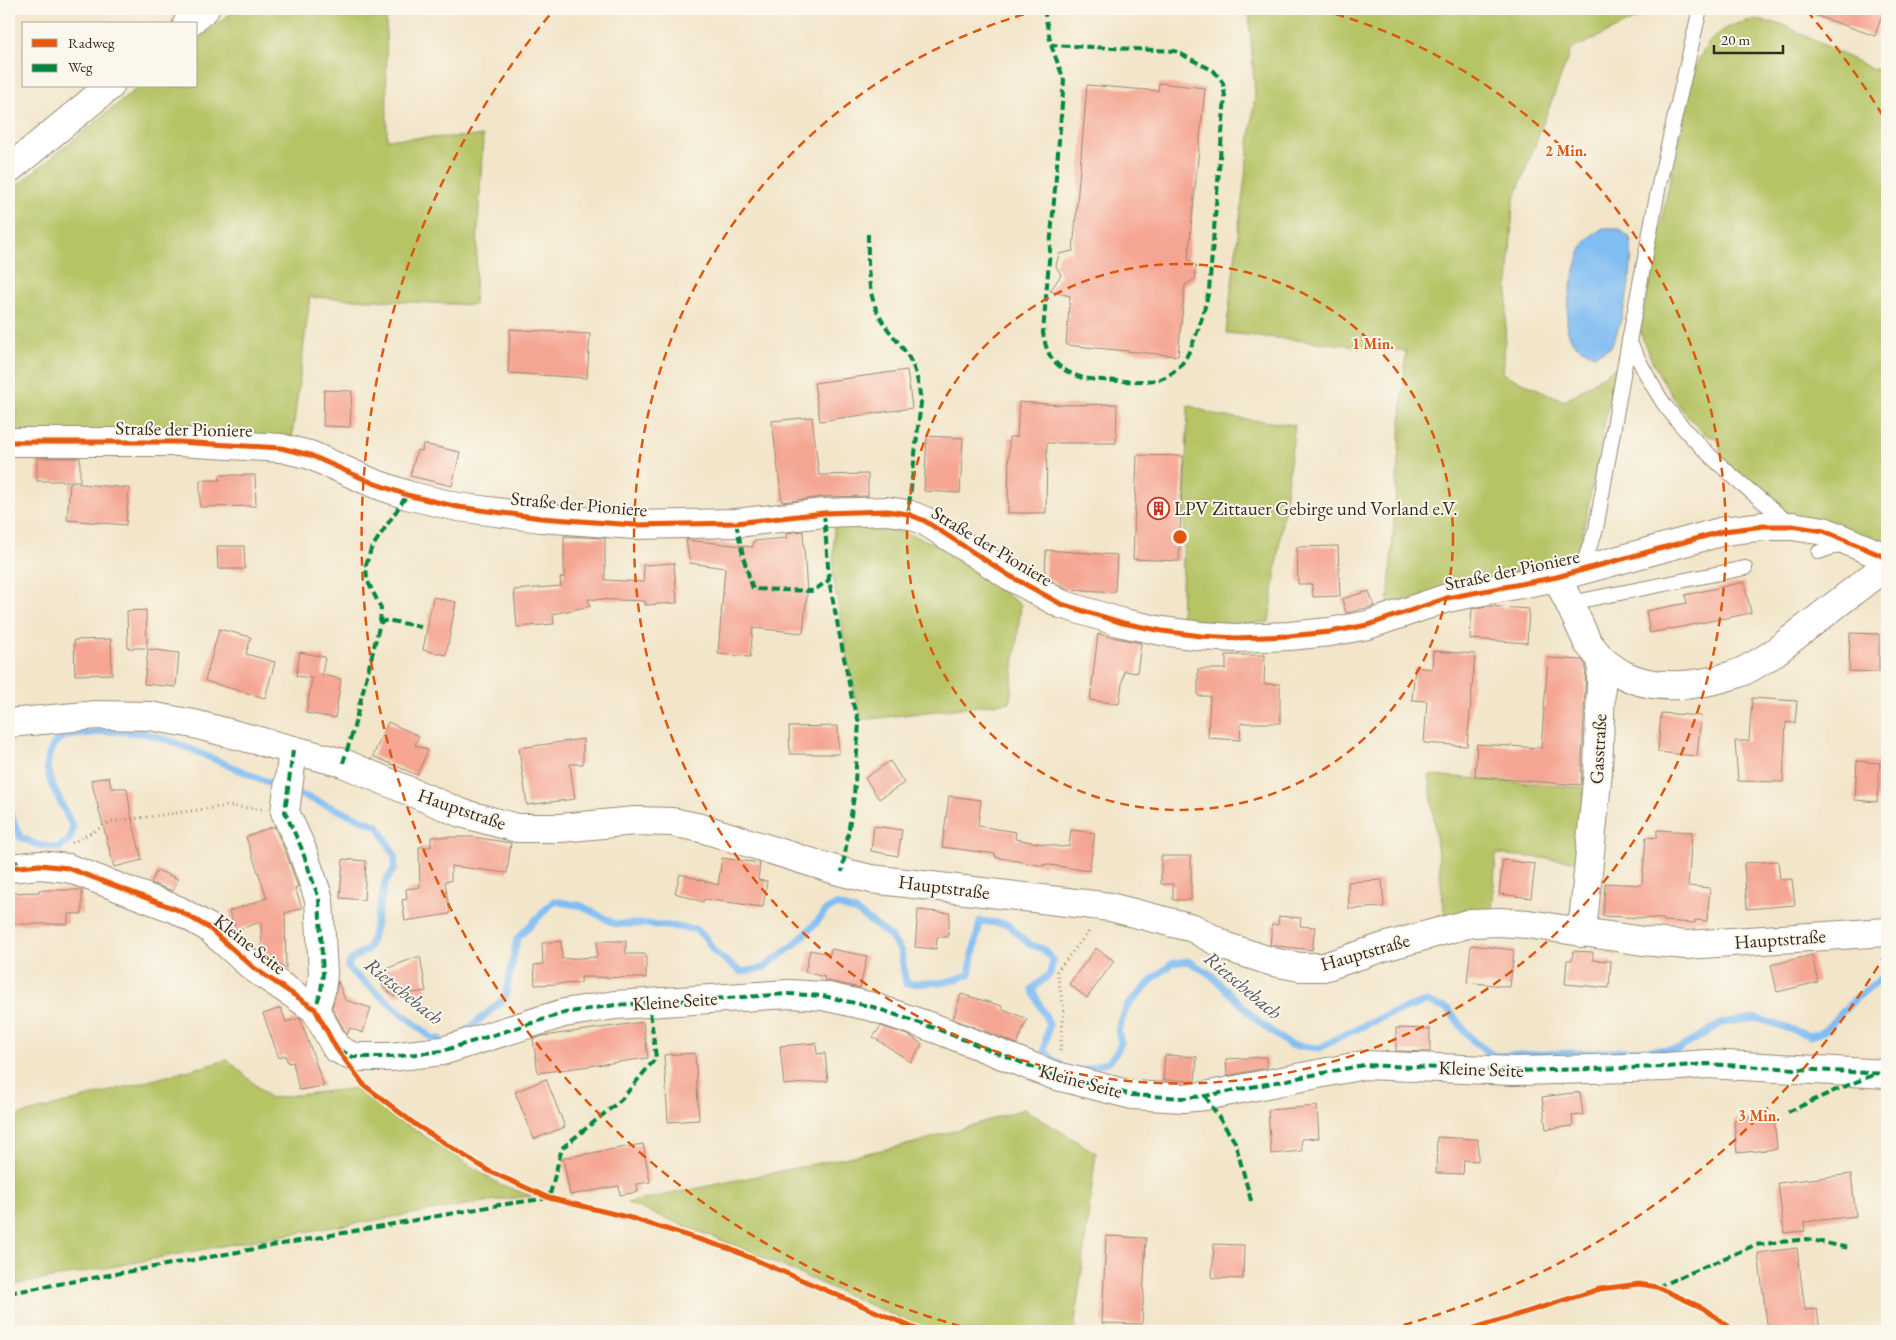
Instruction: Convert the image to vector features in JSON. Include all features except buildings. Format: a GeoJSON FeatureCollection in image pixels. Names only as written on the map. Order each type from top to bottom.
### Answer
{"type":"FeatureCollection","features":[{"type":"Feature","properties":{"kind":"street"},"geometry":{"type":"LineString","coordinates":[[189,22],[205,9]]}},
{"type":"Feature","properties":{"kind":"street"},"geometry":{"type":"LineString","coordinates":[[9,169],[108,88]]}},
{"type":"Feature","properties":{"kind":"street","name":"Straße der Pioniere"},"geometry":{"type":"LineString","coordinates":[[9,442],[179,442],[281,448],[310,455],[390,489],[458,507],[541,518],[634,525],[736,523],[824,513],[888,511],[908,514],[925,521],[1010,576],[1061,604],[1123,623],[1201,636],[1236,638],[1330,632],[1368,625],[1447,598],[1569,573],[1724,531],[1764,526],[1792,526],[1824,531],[1887,558]]}},
{"type":"Feature","properties":{"kind":"street"},"geometry":{"type":"LineString","coordinates":[[1569,573],[1570,603],[1588,642],[1602,660],[1625,675],[1654,683],[1670,685],[1704,682],[1731,676],[1751,668],[1771,655],[1887,565]]}},
{"type":"Feature","properties":{"kind":"street","name":"Gasstraße"},"geometry":{"type":"LineString","coordinates":[[1582,933],[1598,771],[1602,660]]}},
{"type":"Feature","properties":{"kind":"street","name":"Hauptstraße"},"geometry":{"type":"LineString","coordinates":[[9,723],[97,714],[150,716],[194,724],[292,760],[343,763],[461,813],[517,828],[560,828],[635,820],[672,822],[701,828],[842,872],[871,879],[1110,907],[1193,928],[1227,947],[1273,962],[1300,967],[1324,966],[1384,947],[1471,924],[1499,922],[1528,924],[1686,946],[1887,932]]}},
{"type":"Feature","properties":{"kind":"street"},"geometry":{"type":"LineString","coordinates":[[292,760],[285,812],[301,847],[318,899],[323,974],[321,991],[315,1009]]}},
{"type":"Feature","properties":{"kind":"street","name":"Kleine Seite"},"geometry":{"type":"LineString","coordinates":[[9,868],[40,864],[68,868],[178,910],[209,928],[254,968],[315,1009],[336,1048],[353,1057],[391,1057],[442,1052],[564,1013],[615,1006],[789,994],[823,996],[873,1007],[937,1029],[1053,1075],[1132,1095],[1158,1098],[1204,1096],[1364,1065],[1514,1072],[1707,1064],[1887,1074]]}},
{"type":"Feature","properties":{"kind":"lane"},"geometry":{"type":"LineString","coordinates":[[1569,573],[1596,529],[1660,180],[1700,9]]}},
{"type":"Feature","properties":{"kind":"lane"},"geometry":{"type":"LineString","coordinates":[[1629,342],[1647,377],[1666,407],[1692,438],[1722,467],[1792,526]]}},
{"type":"Feature","properties":{"kind":"lane"},"geometry":{"type":"LineString","coordinates":[[1819,552],[1848,541]]}},
{"type":"Feature","properties":{"kind":"lane"},"geometry":{"type":"LineString","coordinates":[[1570,603],[1745,568]]}},
{"type":"Feature","properties":{"kind":"path"},"geometry":{"type":"LineString","coordinates":[[40,864],[76,840],[110,822],[227,806],[285,812]]}},
{"type":"Feature","properties":{"kind":"path"},"geometry":{"type":"LineString","coordinates":[[1059,1058],[1064,1010],[1057,971],[1110,907]]}},
{"type":"Feature","properties":{"kind":"green space"},"geometry":{"type":"Polygon","coordinates":[[[236,9],[386,9],[387,139],[483,136],[474,305],[310,297],[292,438],[17,434],[11,318],[9,318],[9,192],[138,88],[198,88],[198,39],[236,9]]]}},
{"type":"Feature","properties":{"kind":"green space"},"geometry":{"type":"Polygon","coordinates":[[[1257,9],[1656,9],[1571,50],[1513,203],[1503,374],[1565,401],[1616,367],[1578,556],[1388,606],[1406,351],[1226,333],[1255,95],[1249,14],[1257,9]]]}},
{"type":"Feature","properties":{"kind":"green space"},"geometry":{"type":"Polygon","coordinates":[[[1754,20],[1781,24],[1870,68],[1887,72],[1887,551],[1791,520],[1738,477],[1722,456],[1718,439],[1708,436],[1694,423],[1666,386],[1651,358],[1640,331],[1694,73],[1702,53],[1717,34],[1741,22],[1754,20]]]}},
{"type":"Feature","properties":{"kind":"green space"},"geometry":{"type":"Polygon","coordinates":[[[1188,405],[1219,416],[1295,425],[1269,622],[1231,625],[1181,619],[1188,405]]]}},
{"type":"Feature","properties":{"kind":"green space"},"geometry":{"type":"Polygon","coordinates":[[[834,525],[897,530],[936,544],[1021,605],[1010,702],[862,720],[853,688],[833,576],[834,525]]]}},
{"type":"Feature","properties":{"kind":"green space"},"geometry":{"type":"Polygon","coordinates":[[[1429,775],[1593,788],[1586,862],[1496,854],[1492,913],[1445,918],[1429,775]]]}},
{"type":"Feature","properties":{"kind":"green space"},"geometry":{"type":"Polygon","coordinates":[[[228,1060],[270,1098],[357,1088],[421,1134],[499,1184],[532,1196],[496,1200],[243,1242],[9,1286],[9,1118],[228,1060]]]}},
{"type":"Feature","properties":{"kind":"green space"},"geometry":{"type":"Polygon","coordinates":[[[1024,1109],[1096,1153],[1074,1331],[935,1331],[904,1320],[736,1246],[627,1203],[915,1143],[1024,1109]]]}},
{"type":"Feature","properties":{"kind":"water"},"geometry":{"type":"Polygon","coordinates":[[[1603,228],[1618,228],[1630,238],[1631,265],[1624,308],[1611,347],[1594,355],[1580,348],[1572,340],[1567,317],[1573,275],[1581,251],[1588,239],[1603,228]]]}},
{"type":"Feature","properties":{"kind":"waterway","name":"Rietschebach"},"geometry":{"type":"LineString","coordinates":[[9,810],[20,837],[37,845],[58,848],[70,840],[73,827],[51,783],[47,768],[49,755],[54,744],[62,737],[105,731],[144,733],[171,741],[282,788]]}},
{"type":"Feature","properties":{"kind":"waterway","name":"Rietschebach"},"geometry":{"type":"LineString","coordinates":[[294,792],[378,826],[395,856],[394,869],[385,882],[373,936],[368,949],[352,959],[348,966],[351,971],[433,1039],[440,1039]]}},
{"type":"Feature","properties":{"kind":"waterway","name":"Rietschebach"},"geometry":{"type":"LineString","coordinates":[[464,1033],[505,998],[517,939],[554,901],[582,906],[615,924],[647,924],[695,929],[706,938],[714,952],[741,972],[763,968],[793,946],[817,922],[825,911],[836,905],[856,911],[889,935],[901,951],[906,984],[946,982],[969,975],[980,921],[1007,924],[1029,944],[1043,949],[1053,960],[1050,974],[1032,989],[1049,1024],[1044,1050],[1054,1061],[1060,1064]]}},
{"type":"Feature","properties":{"kind":"waterway","name":"Rietschebach"},"geometry":{"type":"LineString","coordinates":[[1080,1070],[1083,1071],[1109,1061],[1121,1043],[1118,1030],[1127,1006],[1154,978],[1173,963],[1188,961],[1210,974],[1260,1023],[1290,1045],[1320,1048],[1341,1036],[1390,1014],[1426,1002],[1448,1009],[1472,1040],[1494,1056],[1679,1049],[1722,1023],[1756,1018],[1811,1036],[1824,1031],[1856,998],[1887,974]]}},
{"type":"Feature","properties":{"kind":"marked path"},"geometry":{"type":"LineString","coordinates":[[1044,9],[1051,45],[1064,80],[1043,333],[1047,348],[1052,358],[1060,366],[1080,377],[1120,381],[1144,381],[1162,378],[1176,370],[1188,354],[1197,333],[1209,290],[1225,97],[1223,83],[1214,71],[1175,51],[1051,45]]}},
{"type":"Feature","properties":{"kind":"marked path"},"geometry":{"type":"LineString","coordinates":[[868,234],[870,287],[875,307],[883,323],[912,364],[917,378],[921,402],[908,514]]}},
{"type":"Feature","properties":{"kind":"marked path"},"geometry":{"type":"LineString","coordinates":[[380,623],[381,608],[367,580],[366,565],[371,549],[407,495]]}},
{"type":"Feature","properties":{"kind":"marked path"},"geometry":{"type":"LineString","coordinates":[[824,513],[829,580],[853,704],[859,722],[854,796],[842,872]]}},
{"type":"Feature","properties":{"kind":"marked path"},"geometry":{"type":"LineString","coordinates":[[736,523],[753,589],[813,591],[829,580]]}},
{"type":"Feature","properties":{"kind":"marked path"},"geometry":{"type":"LineString","coordinates":[[343,763],[380,623],[387,620],[421,627]]}},
{"type":"Feature","properties":{"kind":"marked path"},"geometry":{"type":"LineString","coordinates":[[293,750],[285,812],[301,847],[319,899],[323,974],[321,991],[315,1009]]}},
{"type":"Feature","properties":{"kind":"marked path"},"geometry":{"type":"LineString","coordinates":[[9,851],[19,866]]}},
{"type":"Feature","properties":{"kind":"marked path"},"geometry":{"type":"LineString","coordinates":[[340,1050],[353,1057],[391,1057],[442,1051],[564,1013],[615,1005],[789,994],[823,996],[873,1007],[937,1029],[1053,1075],[1132,1095],[1184,1098],[1205,1096],[1364,1065],[1514,1071],[1666,1067],[1707,1064],[1887,1074]]}},
{"type":"Feature","properties":{"kind":"marked path"},"geometry":{"type":"LineString","coordinates":[[9,1293],[499,1205],[549,1198],[562,1148],[621,1100],[656,1058],[649,1003]]}},
{"type":"Feature","properties":{"kind":"marked path"},"geometry":{"type":"LineString","coordinates":[[1788,1112],[1873,1075]]}},
{"type":"Feature","properties":{"kind":"marked path"},"geometry":{"type":"LineString","coordinates":[[1205,1096],[1235,1142],[1252,1204]]}},
{"type":"Feature","properties":{"kind":"marked path"},"geometry":{"type":"LineString","coordinates":[[1657,1287],[1755,1245],[1807,1239],[1849,1248]]}},
{"type":"Feature","properties":{"kind":"cycle path"},"geometry":{"type":"LineString","coordinates":[[9,442],[179,442],[281,448],[310,455],[373,483],[407,495],[458,507],[541,518],[634,525],[736,523],[824,513],[887,511],[908,514],[925,521],[1010,576],[1061,604],[1123,623],[1201,636],[1236,638],[1289,636],[1330,632],[1368,625],[1447,598],[1557,577],[1724,531],[1764,526],[1792,526],[1824,531],[1887,558]]}},
{"type":"Feature","properties":{"kind":"cycle path"},"geometry":{"type":"LineString","coordinates":[[9,868],[40,865],[68,868],[178,910],[209,928],[254,968],[315,1009],[336,1048],[364,1085],[416,1125],[489,1171],[549,1198],[631,1218],[730,1249],[921,1331]]}},
{"type":"Feature","properties":{"kind":"cycle path"},"geometry":{"type":"LineString","coordinates":[[1465,1331],[1600,1289],[1639,1284],[1657,1287],[1703,1308],[1735,1331]]}},
{"type":"Feature","properties":{"kind":"place","name":"LPV Zittauer Gebirge und Vorland e.V."},"geometry":{"type":"Point","coordinates":[1158,508]}}]}
